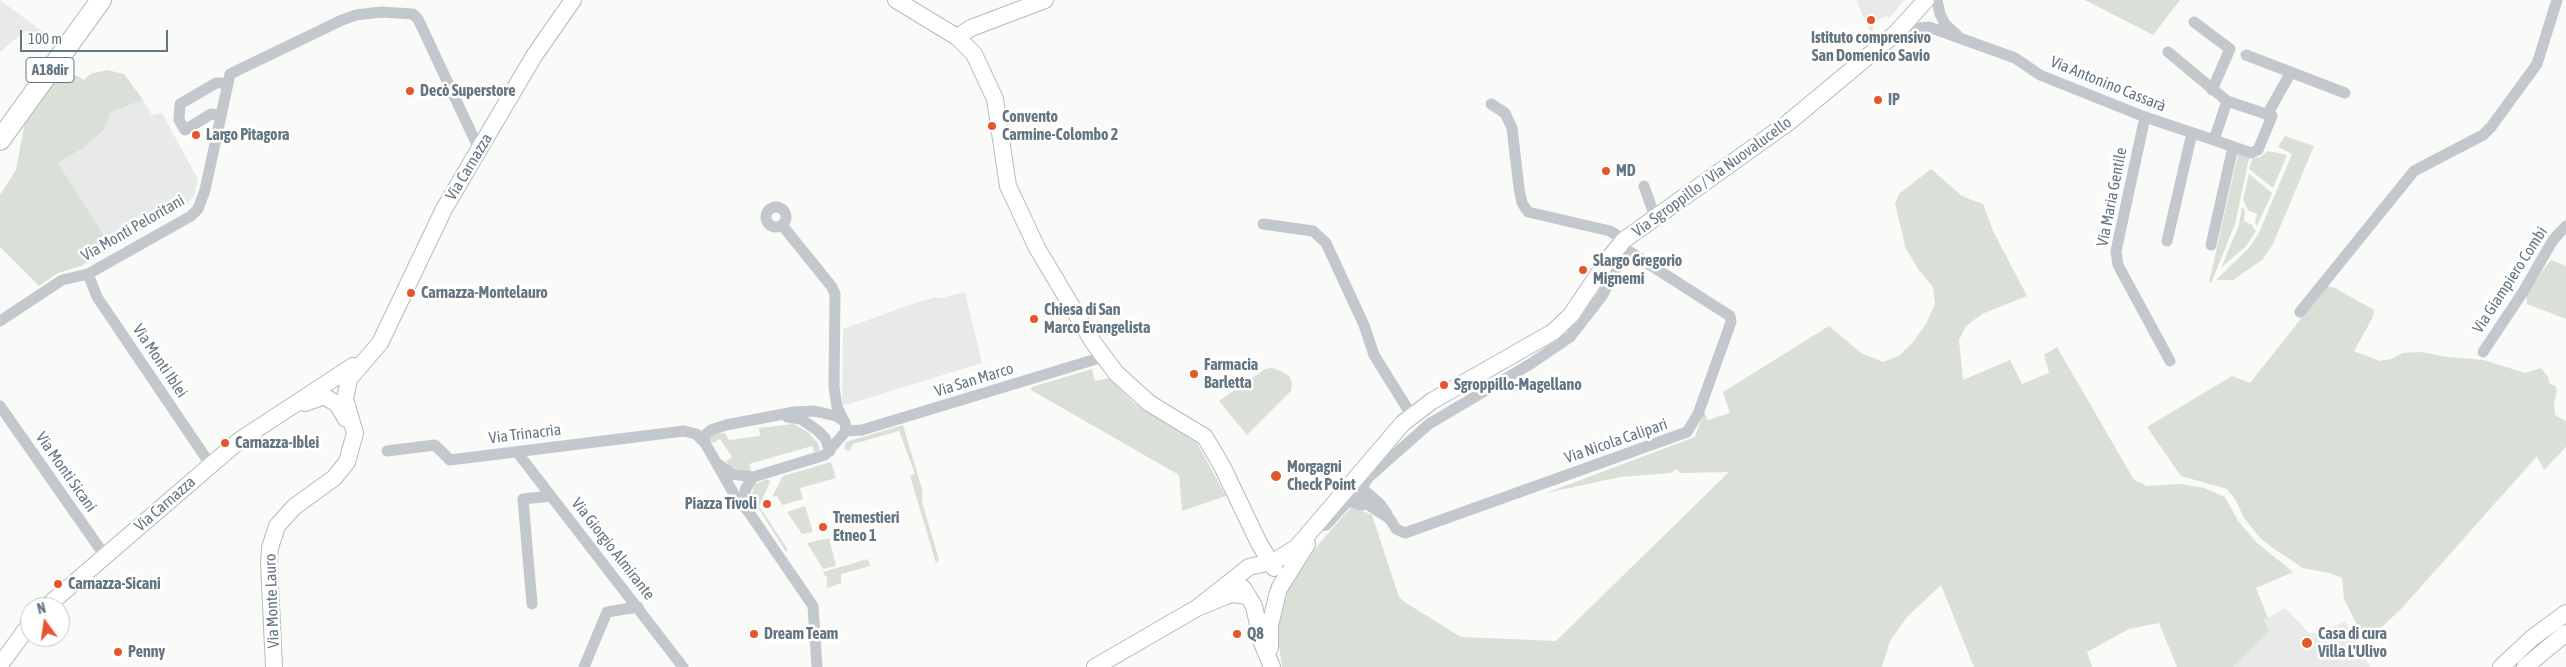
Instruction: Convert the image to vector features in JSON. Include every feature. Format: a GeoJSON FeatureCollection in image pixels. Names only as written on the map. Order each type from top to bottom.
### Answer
{"type":"FeatureCollection","features":[{"type":"Feature","properties":{"kind":"highway","name":"A18dir"},"geometry":{"type":"LineString","coordinates":[[0,116],[84,0]]}},
{"type":"Feature","properties":{"kind":"highway","name":"A18dir"},"geometry":{"type":"LineString","coordinates":[[0,140],[100,0]]}},
{"type":"Feature","properties":{"kind":"main road","name":"Via Carnazza"},"geometry":{"type":"LineString","coordinates":[[380,343],[444,208],[534,56],[573,0]]}},
{"type":"Feature","properties":{"kind":"main road"},"geometry":{"type":"LineString","coordinates":[[896,0],[958,37],[974,54],[991,88],[1008,186],[1017,211],[1037,248],[1103,356],[1134,391],[1205,438],[1222,466],[1244,516],[1269,564],[1280,576],[1279,589],[1270,625],[1271,665]]}},
{"type":"Feature","properties":{"kind":"main road"},"geometry":{"type":"LineString","coordinates":[[958,37],[971,28],[1045,0]]}},
{"type":"Feature","properties":{"kind":"main road","name":"Via Sgroppillo / Via Nuovalucello"},"geometry":{"type":"LineString","coordinates":[[1326,512],[1345,490],[1364,475],[1412,416],[1432,402],[1542,339],[1563,324],[1621,248],[1655,217],[1788,122],[1900,30],[1923,4]]}},
{"type":"Feature","properties":{"kind":"main road"},"geometry":{"type":"LineString","coordinates":[[289,409],[345,373],[380,343]]}},
{"type":"Feature","properties":{"kind":"main road"},"geometry":{"type":"LineString","coordinates":[[351,449],[355,433],[345,399],[346,385],[352,374],[380,343]]}},
{"type":"Feature","properties":{"kind":"main road"},"geometry":{"type":"LineString","coordinates":[[289,409],[322,397],[333,401],[346,419],[351,449]]}},
{"type":"Feature","properties":{"kind":"main road","name":"Via Carnazza"},"geometry":{"type":"LineString","coordinates":[[58,597],[210,464],[240,440],[289,409]]}},
{"type":"Feature","properties":{"kind":"main road","name":"Via Monte Lauro"},"geometry":{"type":"LineString","coordinates":[[274,667],[269,563],[273,536],[277,526],[294,507],[340,472],[347,462],[351,449]]}},
{"type":"Feature","properties":{"kind":"main road"},"geometry":{"type":"LineString","coordinates":[[1095,667],[1197,608],[1226,596],[1241,594],[1258,602],[1267,601],[1279,589],[1318,528],[1326,512]]}},
{"type":"Feature","properties":{"kind":"main road"},"geometry":{"type":"LineString","coordinates":[[1197,608],[1254,564],[1269,564],[1296,546],[1326,512]]}},
{"type":"Feature","properties":{"kind":"main road"},"geometry":{"type":"LineString","coordinates":[[1244,516],[1250,546],[1242,587],[1254,606],[1262,643],[1271,665]]}},
{"type":"Feature","properties":{"kind":"main road"},"geometry":{"type":"LineString","coordinates":[[1258,543],[1278,548],[1296,546]]}},
{"type":"Feature","properties":{"kind":"main road"},"geometry":{"type":"LineString","coordinates":[[2501,667],[2539,632],[2566,613]]}},
{"type":"Feature","properties":{"kind":"main road"},"geometry":{"type":"LineString","coordinates":[[2525,667],[2566,633]]}},
{"type":"Feature","properties":{"kind":"main road"},"geometry":{"type":"LineString","coordinates":[[0,665],[20,638]]}},
{"type":"Feature","properties":{"kind":"street"},"geometry":{"type":"LineString","coordinates":[[1937,0],[1940,14],[1950,30],[1965,40]]}},
{"type":"Feature","properties":{"kind":"street"},"geometry":{"type":"LineString","coordinates":[[2300,312],[2414,171],[2483,135],[2491,127],[2537,64],[2557,0]]}},
{"type":"Feature","properties":{"kind":"street"},"geometry":{"type":"LineString","coordinates":[[1923,4],[1940,14]]}},
{"type":"Feature","properties":{"kind":"street"},"geometry":{"type":"LineString","coordinates":[[1900,30],[1929,27],[1923,4]]}},
{"type":"Feature","properties":{"kind":"street","name":"Via Monti Peloritani"},"geometry":{"type":"LineString","coordinates":[[0,321],[62,280],[88,274],[177,224],[198,208],[205,190],[230,74],[236,69],[342,20],[356,15],[380,12],[413,14],[418,19],[479,149]]}},
{"type":"Feature","properties":{"kind":"street"},"geometry":{"type":"LineString","coordinates":[[2194,22],[2230,49],[2212,90]]}},
{"type":"Feature","properties":{"kind":"street","name":"Via Antonino Cassarà"},"geometry":{"type":"LineString","coordinates":[[1929,27],[2015,58],[2040,75],[2145,117],[2251,153],[2258,150],[2272,116],[2267,114]]}},
{"type":"Feature","properties":{"kind":"street"},"geometry":{"type":"LineString","coordinates":[[2168,52],[2227,101],[2267,114],[2291,72]]}},
{"type":"Feature","properties":{"kind":"street"},"geometry":{"type":"LineString","coordinates":[[2246,55],[2345,93]]}},
{"type":"Feature","properties":{"kind":"street"},"geometry":{"type":"LineString","coordinates":[[221,115],[211,114],[185,130],[179,120],[180,104],[216,83],[228,83]]}},
{"type":"Feature","properties":{"kind":"street"},"geometry":{"type":"LineString","coordinates":[[2214,140],[2227,101]]}},
{"type":"Feature","properties":{"kind":"street"},"geometry":{"type":"LineString","coordinates":[[1390,519],[1380,504],[1362,488],[1364,475],[1428,424],[1532,363],[1570,337],[1602,296],[1621,248],[1610,231],[1528,212],[1522,203],[1519,188],[1510,121],[1505,113],[1491,104]]}},
{"type":"Feature","properties":{"kind":"street","name":"Via Maria Gentile"},"geometry":{"type":"LineString","coordinates":[[2145,117],[2116,251],[2118,265],[2170,361]]}},
{"type":"Feature","properties":{"kind":"street"},"geometry":{"type":"LineString","coordinates":[[2167,241],[2192,133]]}},
{"type":"Feature","properties":{"kind":"street"},"geometry":{"type":"LineString","coordinates":[[2211,245],[2233,147]]}},
{"type":"Feature","properties":{"kind":"street"},"geometry":{"type":"LineString","coordinates":[[1644,186],[1655,217]]}},
{"type":"Feature","properties":{"kind":"street"},"geometry":{"type":"LineString","coordinates":[[1263,224],[1312,231],[1326,243],[1364,325],[1374,355],[1412,416]]}},
{"type":"Feature","properties":{"kind":"street"},"geometry":{"type":"LineString","coordinates":[[718,464],[732,474],[753,477],[826,455],[850,430],[837,407],[834,387],[835,294],[832,287],[782,225]]}},
{"type":"Feature","properties":{"kind":"street","name":"Via Giampiero Combi"},"geometry":{"type":"LineString","coordinates":[[2484,352],[2528,284],[2553,240],[2566,226]]}},
{"type":"Feature","properties":{"kind":"street","name":"Via Nicola Calipari"},"geometry":{"type":"LineString","coordinates":[[1345,490],[1390,519],[1396,529],[1405,533],[1674,438],[1691,428],[1731,322],[1730,316],[1621,248]]}},
{"type":"Feature","properties":{"kind":"street","name":"Via Monti Iblei"},"geometry":{"type":"LineString","coordinates":[[88,274],[97,297],[210,464]]}},
{"type":"Feature","properties":{"kind":"street","name":"Via San Marco"},"geometry":{"type":"LineString","coordinates":[[850,430],[980,395],[1103,356]]}},
{"type":"Feature","properties":{"kind":"street"},"geometry":{"type":"LineString","coordinates":[[814,411],[829,403],[834,387]]}},
{"type":"Feature","properties":{"kind":"street","name":"Via Monti Sicani"},"geometry":{"type":"LineString","coordinates":[[0,406],[105,556]]}},
{"type":"Feature","properties":{"kind":"street"},"geometry":{"type":"LineString","coordinates":[[675,432],[711,425],[726,425],[781,417],[794,412],[814,411],[843,419]]}},
{"type":"Feature","properties":{"kind":"street"},"geometry":{"type":"LineString","coordinates":[[781,417],[801,419],[817,430],[825,438],[830,451]]}},
{"type":"Feature","properties":{"kind":"street"},"geometry":{"type":"LineString","coordinates":[[705,442],[705,435],[708,431],[726,425]]}},
{"type":"Feature","properties":{"kind":"street"},"geometry":{"type":"LineString","coordinates":[[675,432],[689,431],[705,442],[738,501],[748,511],[813,606],[817,667]]}},
{"type":"Feature","properties":{"kind":"street","name":"Via Trinacria"},"geometry":{"type":"LineString","coordinates":[[387,451],[435,445],[450,460],[675,432]]}},
{"type":"Feature","properties":{"kind":"street","name":"Via Giorgio Almirante"},"geometry":{"type":"LineString","coordinates":[[517,452],[683,667]]}},
{"type":"Feature","properties":{"kind":"street"},"geometry":{"type":"LineString","coordinates":[[748,511],[745,490],[753,477]]}},
{"type":"Feature","properties":{"kind":"street"},"geometry":{"type":"LineString","coordinates":[[532,604],[523,499],[551,496]]}},
{"type":"Feature","properties":{"kind":"street"},"geometry":{"type":"LineString","coordinates":[[1318,528],[1326,525],[1348,502],[1373,508]]}},
{"type":"Feature","properties":{"kind":"street"},"geometry":{"type":"LineString","coordinates":[[584,667],[607,612],[638,607]]}},
{"type":"Feature","properties":{"kind":"shaded area"},"geometry":{"type":"Polygon","coordinates":[[[0,0],[46,34],[41,42],[33,33],[25,31],[0,52],[0,0]]]}},
{"type":"Feature","properties":{"kind":"shaded area","name":"Istituto comprensivo San Domenico Savio"},"geometry":{"type":"Polygon","coordinates":[[[1856,0],[1905,0],[1889,18],[1887,16],[1873,22],[1873,38],[1856,0]]]}},
{"type":"Feature","properties":{"kind":"shaded area"},"geometry":{"type":"Polygon","coordinates":[[[2085,0],[2180,0],[2153,35],[2085,0]]]}},
{"type":"Feature","properties":{"kind":"shaded area"},"geometry":{"type":"Polygon","coordinates":[[[65,69],[84,80],[90,74],[107,70],[124,74],[143,100],[111,112],[104,129],[99,135],[83,148],[58,163],[112,248],[81,266],[58,273],[39,286],[0,247],[0,195],[16,170],[26,116],[65,69]]]}},
{"type":"Feature","properties":{"kind":"shaded area"},"geometry":{"type":"Polygon","coordinates":[[[143,100],[152,115],[162,113],[198,179],[194,196],[188,203],[112,248],[58,163],[83,148],[99,135],[104,129],[111,112],[143,100]]]}},
{"type":"Feature","properties":{"kind":"shaded area"},"geometry":{"type":"Polygon","coordinates":[[[2285,136],[2314,146],[2273,244],[2262,260],[2233,280],[2216,280],[2249,248],[2259,233],[2292,154],[2278,147],[2285,136]]]}},
{"type":"Feature","properties":{"kind":"shaded area"},"geometry":{"type":"Polygon","coordinates":[[[2268,151],[2287,155],[2273,188],[2249,169],[2253,158],[2260,157],[2268,151]]]}},
{"type":"Feature","properties":{"kind":"shaded area"},"geometry":{"type":"Polygon","coordinates":[[[2238,154],[2249,158],[2235,224],[2212,281],[2209,283],[2238,154]]]}},
{"type":"Feature","properties":{"kind":"shaded area"},"geometry":{"type":"Polygon","coordinates":[[[1931,169],[1962,196],[1983,204],[1993,231],[2027,296],[1982,314],[1966,326],[1959,340],[1963,380],[2010,360],[2022,384],[2049,373],[2044,355],[2057,347],[2134,480],[2147,486],[2180,484],[2204,488],[2225,497],[2238,521],[2256,542],[2293,572],[2256,588],[2268,618],[2264,620],[2269,631],[2233,667],[2177,667],[2159,623],[2129,629],[2087,652],[2092,667],[1974,667],[1941,585],[1907,617],[1890,641],[1882,667],[1282,667],[1277,631],[1290,584],[1305,560],[1352,506],[1372,515],[1399,597],[1406,603],[1461,637],[1556,641],[1729,472],[1681,473],[1676,469],[1671,473],[1620,477],[1546,493],[1695,437],[1704,412],[1708,420],[1730,413],[1723,392],[1829,326],[1861,353],[1883,362],[1899,356],[1913,342],[1926,324],[1935,304],[1933,287],[1918,269],[1906,249],[1895,204],[1899,194],[1931,169]]]}},
{"type":"Feature","properties":{"kind":"shaded area"},"geometry":{"type":"Polygon","coordinates":[[[2249,174],[2272,193],[2257,226],[2255,223],[2257,214],[2248,210],[2243,200],[2249,174]]]}},
{"type":"Feature","properties":{"kind":"shaded area"},"geometry":{"type":"Polygon","coordinates":[[[2242,207],[2245,211],[2244,221],[2252,225],[2256,231],[2246,246],[2221,268],[2239,225],[2242,207]]]}},
{"type":"Feature","properties":{"kind":"shaded area"},"geometry":{"type":"Polygon","coordinates":[[[2551,260],[2566,266],[2566,319],[2527,304],[2526,292],[2551,260]]]}},
{"type":"Feature","properties":{"kind":"shaded area"},"geometry":{"type":"Polygon","coordinates":[[[2327,286],[2335,288],[2374,310],[2373,317],[2354,351],[2380,361],[2391,359],[2403,353],[2421,352],[2447,357],[2484,360],[2525,373],[2541,368],[2548,377],[2549,383],[2555,386],[2557,391],[2554,402],[2555,415],[2566,421],[2566,447],[2544,470],[2537,456],[2402,608],[2366,642],[2344,599],[2342,578],[2330,573],[2303,568],[2261,539],[2244,518],[2235,499],[2227,489],[2181,476],[2147,427],[2232,376],[2250,383],[2327,286]]]}},
{"type":"Feature","properties":{"kind":"shaded area"},"geometry":{"type":"Polygon","coordinates":[[[965,292],[982,363],[842,406],[843,329],[912,304],[936,297],[937,299],[965,292]]]}},
{"type":"Feature","properties":{"kind":"shaded area"},"geometry":{"type":"Polygon","coordinates":[[[1272,368],[1289,376],[1292,383],[1291,391],[1247,435],[1219,401],[1265,369],[1272,368]]]}},
{"type":"Feature","properties":{"kind":"shaded area"},"geometry":{"type":"Polygon","coordinates":[[[1092,369],[1095,381],[1109,378],[1134,403],[1197,443],[1226,496],[1182,511],[1179,475],[1031,390],[1032,387],[1092,369]]]}},
{"type":"Feature","properties":{"kind":"shaded area"},"geometry":{"type":"Polygon","coordinates":[[[794,424],[809,433],[818,443],[820,450],[814,452],[812,446],[749,464],[751,471],[749,472],[730,467],[726,461],[732,457],[720,439],[713,443],[710,440],[713,434],[725,433],[729,440],[760,436],[759,428],[794,424]]]}},
{"type":"Feature","properties":{"kind":"shaded area"},"geometry":{"type":"Polygon","coordinates":[[[903,425],[922,489],[922,502],[939,560],[936,563],[910,476],[915,474],[899,431],[853,444],[849,451],[844,449],[846,442],[903,425]]]}},
{"type":"Feature","properties":{"kind":"shaded area"},"geometry":{"type":"Polygon","coordinates":[[[831,462],[836,478],[800,488],[803,499],[782,505],[777,496],[772,497],[783,476],[831,462]]]}},
{"type":"Feature","properties":{"kind":"shaded area"},"geometry":{"type":"Polygon","coordinates":[[[768,479],[770,482],[759,506],[788,550],[786,552],[751,496],[755,484],[768,479]]]}},
{"type":"Feature","properties":{"kind":"shaded area"},"geometry":{"type":"Polygon","coordinates":[[[805,506],[813,532],[802,534],[787,512],[805,506]]]}},
{"type":"Feature","properties":{"kind":"shaded area"},"geometry":{"type":"Polygon","coordinates":[[[829,538],[836,566],[823,569],[807,543],[829,538]]]}},
{"type":"Feature","properties":{"kind":"shaded area"},"geometry":{"type":"Polygon","coordinates":[[[868,559],[870,566],[841,574],[841,583],[827,588],[827,578],[823,572],[868,559]]]}},
{"type":"Feature","properties":{"kind":"shaded area","name":"Casa di cura Villa L'Ulivo"},"geometry":{"type":"Polygon","coordinates":[[[2285,608],[2310,634],[2345,622],[2370,667],[2233,667],[2269,631],[2264,620],[2285,608]]]}},
{"type":"Feature","properties":{"kind":"place","name":"Istituto comprensivo San Domenico Savio"},"geometry":{"type":"Point","coordinates":[1871,20]}},
{"type":"Feature","properties":{"kind":"place","name":"Decò Superstore"},"geometry":{"type":"Point","coordinates":[410,91]}},
{"type":"Feature","properties":{"kind":"place","name":"IP"},"geometry":{"type":"Point","coordinates":[1878,100]}},
{"type":"Feature","properties":{"kind":"place","name":"Convento Carmine-Colombo 2"},"geometry":{"type":"Point","coordinates":[992,126]}},
{"type":"Feature","properties":{"kind":"place","name":"Largo Pitagora"},"geometry":{"type":"Point","coordinates":[196,135]}},
{"type":"Feature","properties":{"kind":"place","name":"MD"},"geometry":{"type":"Point","coordinates":[1606,171]}},
{"type":"Feature","properties":{"kind":"place","name":"Slargo Gregorio Mignemi"},"geometry":{"type":"Point","coordinates":[1583,270]}},
{"type":"Feature","properties":{"kind":"place","name":"Carnazza-Montelauro"},"geometry":{"type":"Point","coordinates":[411,293]}},
{"type":"Feature","properties":{"kind":"place","name":"Chiesa di San Marco Evangelista"},"geometry":{"type":"Point","coordinates":[1034,319]}},
{"type":"Feature","properties":{"kind":"place","name":"Farmacia Barletta"},"geometry":{"type":"Point","coordinates":[1194,374]}},
{"type":"Feature","properties":{"kind":"place","name":"Sgroppillo-Magellano"},"geometry":{"type":"Point","coordinates":[1444,385]}},
{"type":"Feature","properties":{"kind":"place","name":"Carnazza-Iblei"},"geometry":{"type":"Point","coordinates":[225,443]}},
{"type":"Feature","properties":{"kind":"place","name":"Morgagni Check Point"},"geometry":{"type":"Point","coordinates":[1276,476]}},
{"type":"Feature","properties":{"kind":"place","name":"Piazza Tivoli"},"geometry":{"type":"Point","coordinates":[767,504]}},
{"type":"Feature","properties":{"kind":"place","name":"Tremestieri Etneo 1"},"geometry":{"type":"Point","coordinates":[823,527]}},
{"type":"Feature","properties":{"kind":"place","name":"Carnazza-Sicani"},"geometry":{"type":"Point","coordinates":[58,584]}},
{"type":"Feature","properties":{"kind":"place","name":"Dream Team"},"geometry":{"type":"Point","coordinates":[754,634]}},
{"type":"Feature","properties":{"kind":"place","name":"Q8"},"geometry":{"type":"Point","coordinates":[1237,634]}},
{"type":"Feature","properties":{"kind":"place","name":"Casa di cura Villa L'Ulivo"},"geometry":{"type":"Point","coordinates":[2307,643]}},
{"type":"Feature","properties":{"kind":"place","name":"Penny"},"geometry":{"type":"Point","coordinates":[118,652]}}]}
